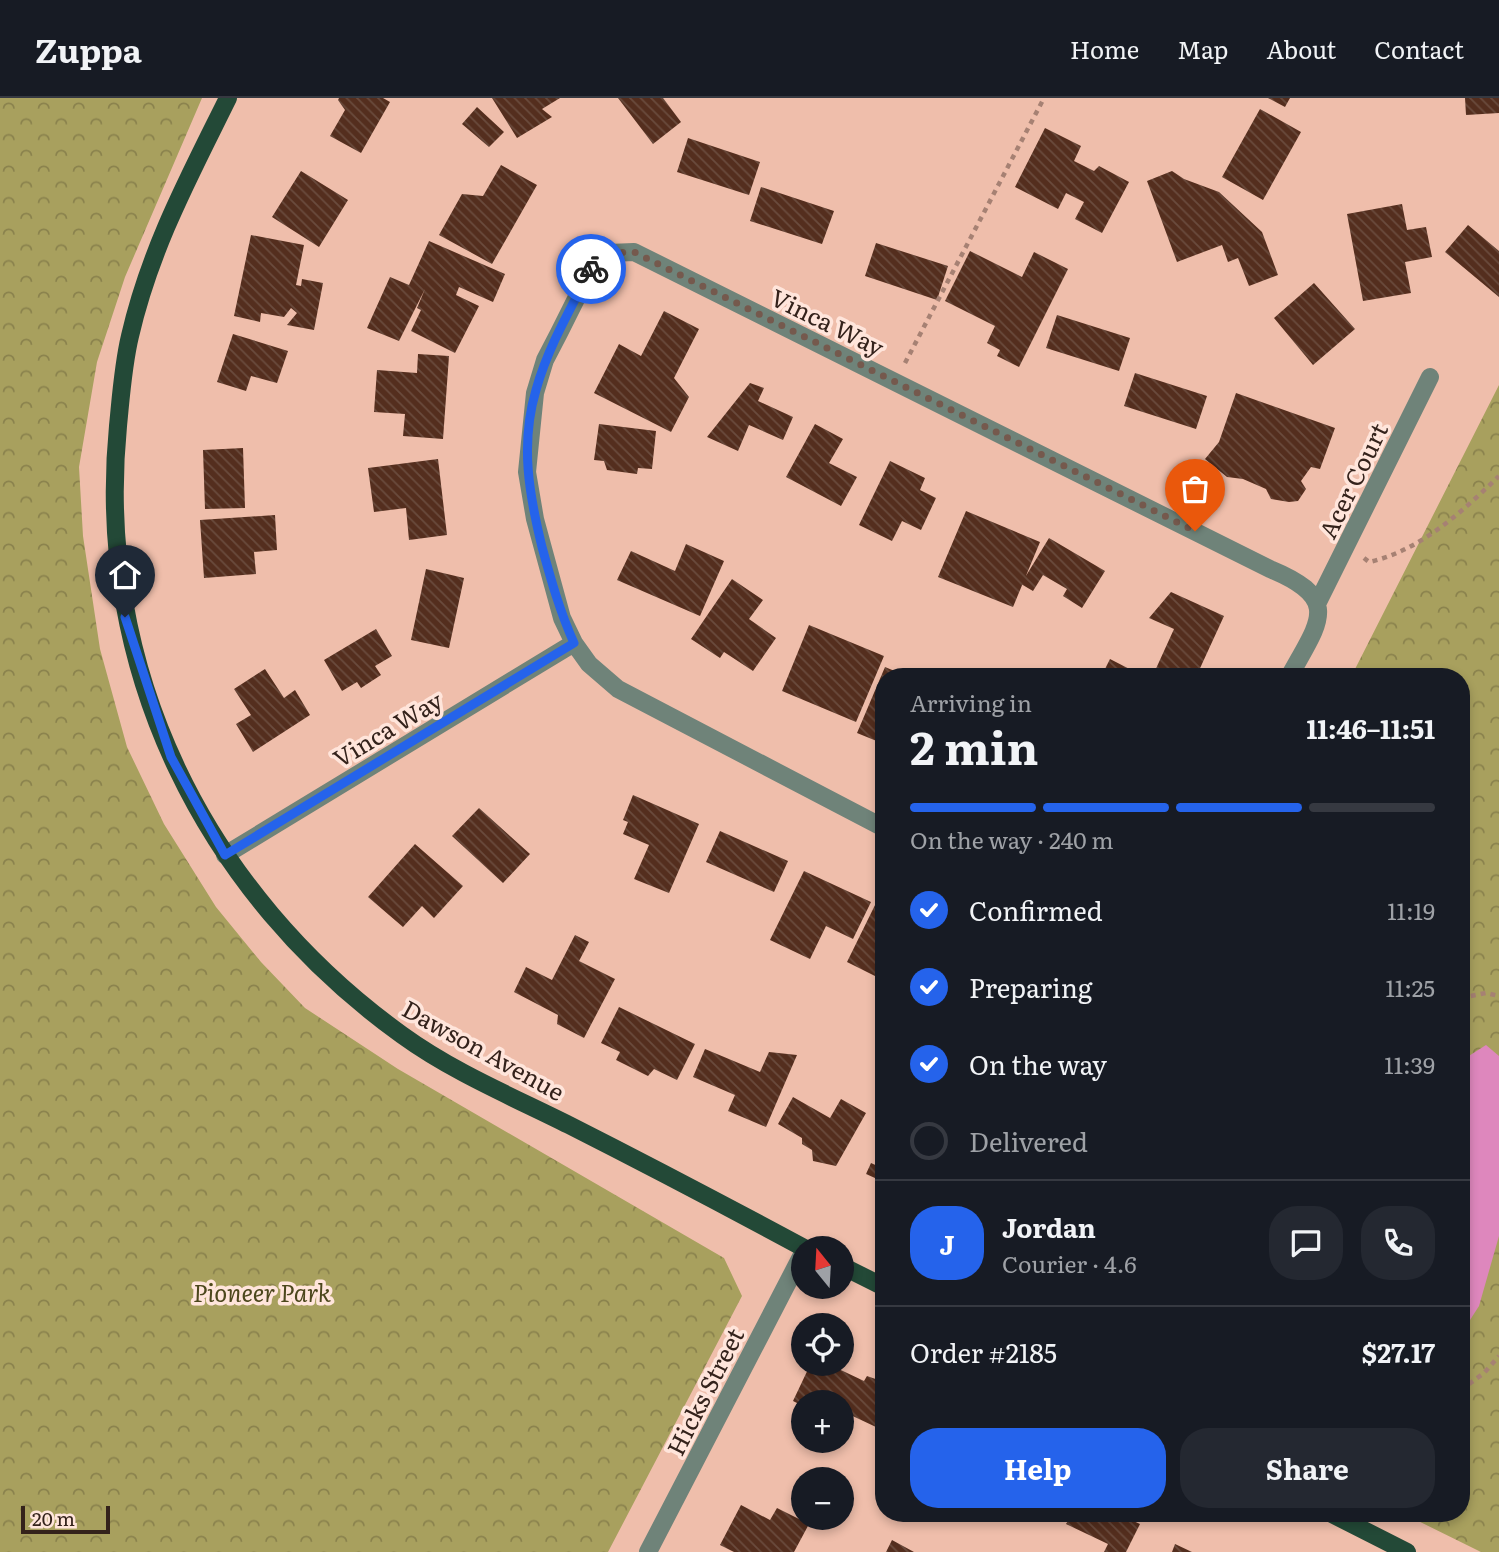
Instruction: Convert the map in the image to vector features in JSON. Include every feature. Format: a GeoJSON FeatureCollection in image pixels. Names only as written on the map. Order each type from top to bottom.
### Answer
{"type":"FeatureCollection","features":[{"type":"Feature","properties":{"kind":"main road","name":"Dawson Avenue"},"geometry":{"type":"LineString","coordinates":[[228,98],[167,221],[129,339],[120,398],[115,494],[115,540],[120,588],[132,643],[171,757],[225,855],[265,908],[293,941],[360,1003],[405,1038],[464,1072],[637,1160],[791,1243]]}},
{"type":"Feature","properties":{"kind":"main road"},"geometry":{"type":"LineString","coordinates":[[854,1272],[875,1282]]}},
{"type":"Feature","properties":{"kind":"main road"},"geometry":{"type":"LineString","coordinates":[[1348,1522],[1407,1552]]}},
{"type":"Feature","properties":{"kind":"street","name":"Vinca Way"},"geometry":{"type":"LineString","coordinates":[[875,823],[618,689],[589,664],[574,643],[555,595],[535,519],[527,472],[528,448],[535,393],[545,360],[593,267],[609,253],[634,252],[1257,563],[1293,578],[1308,589],[1317,604]]}},
{"type":"Feature","properties":{"kind":"street","name":"Acer Court"},"geometry":{"type":"LineString","coordinates":[[1317,604],[1430,377]]}},
{"type":"Feature","properties":{"kind":"street"},"geometry":{"type":"LineString","coordinates":[[1294,668],[1320,621],[1317,604]]}},
{"type":"Feature","properties":{"kind":"street","name":"Vinca Way"},"geometry":{"type":"LineString","coordinates":[[225,855],[574,643]]}},
{"type":"Feature","properties":{"kind":"street","name":"Hicks Street"},"geometry":{"type":"LineString","coordinates":[[648,1552],[791,1275]]}},
{"type":"Feature","properties":{"kind":"path"},"geometry":{"type":"LineString","coordinates":[[895,382],[1044,98]]}},
{"type":"Feature","properties":{"kind":"path"},"geometry":{"type":"LineString","coordinates":[[1346,545],[1369,562],[1393,557],[1462,511],[1499,476]]}},
{"type":"Feature","properties":{"kind":"path"},"geometry":{"type":"LineString","coordinates":[[1470,996],[1486,993],[1499,996]]}},
{"type":"Feature","properties":{"kind":"path"},"geometry":{"type":"LineString","coordinates":[[1470,1383],[1499,1356]]}},
{"type":"Feature","properties":{"kind":"green space","name":"Pioneer Park"},"geometry":{"type":"Polygon","coordinates":[[[0,98],[202,98],[125,277],[97,362],[79,467],[83,536],[100,649],[127,747],[164,824],[216,907],[261,962],[305,1008],[398,1069],[724,1258],[742,1296],[608,1552],[0,1552],[0,98]]]}},
{"type":"Feature","properties":{"kind":"green space"},"geometry":{"type":"Polygon","coordinates":[[[1499,385],[1499,1552],[1481,1552],[1420,1522],[1470,1522],[1470,668],[1356,668],[1499,385]]]}},
{"type":"Feature","properties":{"kind":"shaded area"},"geometry":{"type":"Polygon","coordinates":[[[1486,1045],[1499,1056],[1499,1236],[1479,1306],[1470,1320],[1470,1055],[1486,1045]]]}},
{"type":"Feature","properties":{"kind":"building"},"geometry":{"type":"Polygon","coordinates":[[[339,98],[383,98],[390,102],[361,153],[330,136],[345,110],[339,98]]]}},
{"type":"Feature","properties":{"kind":"building"},"geometry":{"type":"Polygon","coordinates":[[[492,98],[560,98],[542,109],[552,117],[517,138],[492,98]]]}},
{"type":"Feature","properties":{"kind":"building"},"geometry":{"type":"Polygon","coordinates":[[[618,98],[663,98],[681,122],[653,144],[618,98]]]}},
{"type":"Feature","properties":{"kind":"building"},"geometry":{"type":"Polygon","coordinates":[[[1268,98],[1290,98],[1285,107],[1268,98]]]}},
{"type":"Feature","properties":{"kind":"building"},"geometry":{"type":"Polygon","coordinates":[[[1465,98],[1499,98],[1499,113],[1466,115],[1465,98]]]}},
{"type":"Feature","properties":{"kind":"building"},"geometry":{"type":"Polygon","coordinates":[[[477,107],[504,132],[489,147],[462,124],[477,107]]]}},
{"type":"Feature","properties":{"kind":"building"},"geometry":{"type":"Polygon","coordinates":[[[1260,109],[1301,132],[1263,200],[1222,177],[1260,109]]]}},
{"type":"Feature","properties":{"kind":"building"},"geometry":{"type":"Polygon","coordinates":[[[1045,128],[1081,146],[1074,161],[1094,171],[1099,166],[1129,182],[1102,233],[1075,219],[1084,202],[1066,193],[1058,209],[1015,187],[1045,128]]]}},
{"type":"Feature","properties":{"kind":"building"},"geometry":{"type":"Polygon","coordinates":[[[688,138],[760,162],[749,195],[677,172],[688,138]]]}},
{"type":"Feature","properties":{"kind":"building"},"geometry":{"type":"Polygon","coordinates":[[[501,165],[537,185],[492,264],[439,235],[462,194],[483,196],[501,165]]]}},
{"type":"Feature","properties":{"kind":"building"},"geometry":{"type":"Polygon","coordinates":[[[301,171],[348,200],[319,247],[272,217],[301,171]]]}},
{"type":"Feature","properties":{"kind":"building"},"geometry":{"type":"Polygon","coordinates":[[[1172,171],[1184,179],[1219,192],[1262,232],[1278,275],[1249,286],[1238,258],[1228,262],[1222,245],[1177,262],[1147,181],[1172,171]]]}},
{"type":"Feature","properties":{"kind":"building"},"geometry":{"type":"Polygon","coordinates":[[[761,187],[834,211],[822,244],[750,221],[761,187]]]}},
{"type":"Feature","properties":{"kind":"building"},"geometry":{"type":"Polygon","coordinates":[[[1402,204],[1407,230],[1426,227],[1432,257],[1405,262],[1411,293],[1363,301],[1347,214],[1402,204]]]}},
{"type":"Feature","properties":{"kind":"building"},"geometry":{"type":"Polygon","coordinates":[[[1468,225],[1499,251],[1499,297],[1445,252],[1468,225]]]}},
{"type":"Feature","properties":{"kind":"building"},"geometry":{"type":"Polygon","coordinates":[[[251,235],[304,245],[296,285],[301,286],[302,279],[323,283],[314,330],[287,325],[297,313],[291,308],[284,317],[261,313],[260,322],[234,316],[251,235]]]}},
{"type":"Feature","properties":{"kind":"building"},"geometry":{"type":"Polygon","coordinates":[[[429,241],[505,274],[493,302],[459,287],[456,295],[479,306],[455,353],[411,331],[421,310],[417,308],[425,289],[399,341],[367,328],[390,277],[409,285],[429,241]]]}},
{"type":"Feature","properties":{"kind":"building"},"geometry":{"type":"Polygon","coordinates":[[[876,243],[948,266],[937,300],[865,276],[876,243]]]}},
{"type":"Feature","properties":{"kind":"building"},"geometry":{"type":"Polygon","coordinates":[[[970,251],[1022,277],[1034,252],[1068,269],[1019,367],[997,356],[1000,350],[987,343],[995,326],[945,301],[970,251]]]}},
{"type":"Feature","properties":{"kind":"building"},"geometry":{"type":"Polygon","coordinates":[[[1314,283],[1355,329],[1313,365],[1274,318],[1314,283]]]}},
{"type":"Feature","properties":{"kind":"building"},"geometry":{"type":"Polygon","coordinates":[[[664,311],[699,329],[674,378],[689,397],[671,432],[594,393],[619,344],[641,356],[664,311]]]}},
{"type":"Feature","properties":{"kind":"building"},"geometry":{"type":"Polygon","coordinates":[[[1057,315],[1130,338],[1119,371],[1046,348],[1057,315]]]}},
{"type":"Feature","properties":{"kind":"building"},"geometry":{"type":"Polygon","coordinates":[[[233,334],[288,351],[277,383],[251,376],[246,391],[217,382],[233,334]]]}},
{"type":"Feature","properties":{"kind":"building"},"geometry":{"type":"Polygon","coordinates":[[[418,354],[449,356],[443,439],[403,436],[405,414],[374,412],[377,370],[417,373],[418,354]]]}},
{"type":"Feature","properties":{"kind":"building"},"geometry":{"type":"Polygon","coordinates":[[[1135,373],[1207,396],[1196,429],[1124,406],[1135,373]]]}},
{"type":"Feature","properties":{"kind":"building"},"geometry":{"type":"Polygon","coordinates":[[[750,383],[764,388],[758,401],[793,417],[783,440],[749,425],[738,451],[707,437],[750,383]]]}},
{"type":"Feature","properties":{"kind":"building"},"geometry":{"type":"Polygon","coordinates":[[[1236,393],[1335,428],[1320,469],[1311,467],[1301,481],[1306,489],[1298,501],[1271,499],[1266,489],[1243,479],[1227,477],[1205,459],[1219,442],[1236,393]]]}},
{"type":"Feature","properties":{"kind":"building"},"geometry":{"type":"Polygon","coordinates":[[[599,424],[656,431],[652,469],[638,468],[637,474],[607,470],[604,461],[594,460],[599,424]]]}},
{"type":"Feature","properties":{"kind":"building"},"geometry":{"type":"Polygon","coordinates":[[[815,424],[843,439],[829,463],[857,477],[841,506],[786,477],[815,424]]]}},
{"type":"Feature","properties":{"kind":"building"},"geometry":{"type":"Polygon","coordinates":[[[243,448],[245,508],[205,509],[203,450],[243,448]]]}},
{"type":"Feature","properties":{"kind":"building"},"geometry":{"type":"Polygon","coordinates":[[[438,459],[447,535],[409,540],[406,508],[374,512],[368,468],[438,459]]]}},
{"type":"Feature","properties":{"kind":"building"},"geometry":{"type":"Polygon","coordinates":[[[890,461],[925,478],[920,490],[936,498],[921,530],[902,521],[892,541],[859,525],[890,461]]]}},
{"type":"Feature","properties":{"kind":"building"},"geometry":{"type":"Polygon","coordinates":[[[966,511],[1040,542],[1013,607],[938,577],[966,511]]]}},
{"type":"Feature","properties":{"kind":"building"},"geometry":{"type":"Polygon","coordinates":[[[275,515],[277,550],[254,552],[256,574],[204,578],[200,520],[275,515]]]}},
{"type":"Feature","properties":{"kind":"building"},"geometry":{"type":"Polygon","coordinates":[[[1049,538],[1105,571],[1082,608],[1063,596],[1067,589],[1043,575],[1033,591],[1021,584],[1049,538]]]}},
{"type":"Feature","properties":{"kind":"building"},"geometry":{"type":"Polygon","coordinates":[[[686,544],[724,561],[700,616],[617,580],[631,551],[675,571],[686,544]]]}},
{"type":"Feature","properties":{"kind":"building"},"geometry":{"type":"Polygon","coordinates":[[[426,569],[464,578],[449,648],[411,640],[426,569]]]}},
{"type":"Feature","properties":{"kind":"building"},"geometry":{"type":"Polygon","coordinates":[[[732,579],[763,600],[749,619],[776,638],[753,671],[724,652],[720,658],[691,639],[732,579]]]}},
{"type":"Feature","properties":{"kind":"building"},"geometry":{"type":"Polygon","coordinates":[[[1171,592],[1224,616],[1200,668],[1156,668],[1174,629],[1149,618],[1171,592]]]}},
{"type":"Feature","properties":{"kind":"building"},"geometry":{"type":"Polygon","coordinates":[[[809,625],[884,656],[879,668],[875,668],[875,677],[856,722],[782,691],[809,625]]]}},
{"type":"Feature","properties":{"kind":"building"},"geometry":{"type":"Polygon","coordinates":[[[376,629],[392,656],[375,666],[381,675],[361,688],[357,682],[342,691],[324,660],[376,629]]]}},
{"type":"Feature","properties":{"kind":"building"},"geometry":{"type":"Polygon","coordinates":[[[1110,659],[1128,668],[1106,668],[1110,659]]]}},
{"type":"Feature","properties":{"kind":"building"},"geometry":{"type":"Polygon","coordinates":[[[265,669],[284,698],[295,690],[310,715],[253,752],[236,724],[251,715],[234,689],[265,669]]]}},
{"type":"Feature","properties":{"kind":"building"},"geometry":{"type":"Polygon","coordinates":[[[875,691],[875,740],[857,733],[875,691]]]}},
{"type":"Feature","properties":{"kind":"building"},"geometry":{"type":"Polygon","coordinates":[[[633,795],[699,824],[669,893],[634,879],[649,845],[623,834],[628,822],[623,820],[633,795]]]}},
{"type":"Feature","properties":{"kind":"building"},"geometry":{"type":"Polygon","coordinates":[[[479,808],[530,854],[503,883],[452,836],[479,808]]]}},
{"type":"Feature","properties":{"kind":"building"},"geometry":{"type":"Polygon","coordinates":[[[720,831],[788,861],[774,892],[706,862],[720,831]]]}},
{"type":"Feature","properties":{"kind":"building"},"geometry":{"type":"Polygon","coordinates":[[[415,844],[463,886],[434,918],[422,906],[403,927],[368,897],[415,844]]]}},
{"type":"Feature","properties":{"kind":"building"},"geometry":{"type":"Polygon","coordinates":[[[804,871],[871,902],[853,939],[826,926],[810,959],[770,940],[804,871]]]}},
{"type":"Feature","properties":{"kind":"building"},"geometry":{"type":"Polygon","coordinates":[[[875,905],[875,976],[847,962],[875,905]]]}},
{"type":"Feature","properties":{"kind":"building"},"geometry":{"type":"Polygon","coordinates":[[[575,935],[589,942],[579,961],[615,979],[584,1038],[557,1024],[558,1015],[514,992],[526,967],[552,980],[575,935]]]}},
{"type":"Feature","properties":{"kind":"building"},"geometry":{"type":"Polygon","coordinates":[[[619,1007],[695,1044],[677,1080],[654,1069],[648,1076],[616,1060],[620,1052],[601,1043],[619,1007]]]}},
{"type":"Feature","properties":{"kind":"building"},"geometry":{"type":"Polygon","coordinates":[[[705,1049],[760,1072],[769,1052],[797,1055],[766,1127],[728,1111],[735,1095],[693,1077],[705,1049]]]}},
{"type":"Feature","properties":{"kind":"building"},"geometry":{"type":"Polygon","coordinates":[[[793,1097],[830,1118],[841,1099],[866,1113],[836,1166],[813,1161],[812,1150],[802,1144],[802,1138],[778,1124],[793,1097]]]}},
{"type":"Feature","properties":{"kind":"building"},"geometry":{"type":"Polygon","coordinates":[[[871,1163],[875,1165],[875,1178],[866,1174],[871,1163]]]}},
{"type":"Feature","properties":{"kind":"building"},"geometry":{"type":"Polygon","coordinates":[[[805,1376],[853,1376],[864,1381],[867,1376],[875,1379],[875,1427],[854,1417],[854,1390],[798,1390],[805,1376]]]}},
{"type":"Feature","properties":{"kind":"building"},"geometry":{"type":"Polygon","coordinates":[[[741,1505],[770,1520],[777,1508],[791,1515],[791,1530],[806,1530],[794,1552],[734,1552],[720,1545],[741,1505]]]}},
{"type":"Feature","properties":{"kind":"building"},"geometry":{"type":"Polygon","coordinates":[[[1066,1524],[1140,1524],[1126,1552],[1104,1552],[1108,1544],[1066,1524]]]}},
{"type":"Feature","properties":{"kind":"building"},"geometry":{"type":"Polygon","coordinates":[[[892,1540],[914,1552],[886,1552],[892,1540]]]}},
{"type":"Feature","properties":{"kind":"building"},"geometry":{"type":"Polygon","coordinates":[[[1175,1544],[1192,1552],[1172,1552],[1175,1544]]]}},
{"type":"Feature","properties":{"kind":"way so far"},"geometry":{"type":"LineString","coordinates":[[591,269],[609,253],[634,252],[1195,531]]}},
{"type":"Feature","properties":{"kind":"route"},"geometry":{"type":"LineString","coordinates":[[125,617],[171,757],[225,855],[574,643],[562,618],[535,519],[527,472],[528,448],[535,393],[545,360],[591,269]]}}]}
